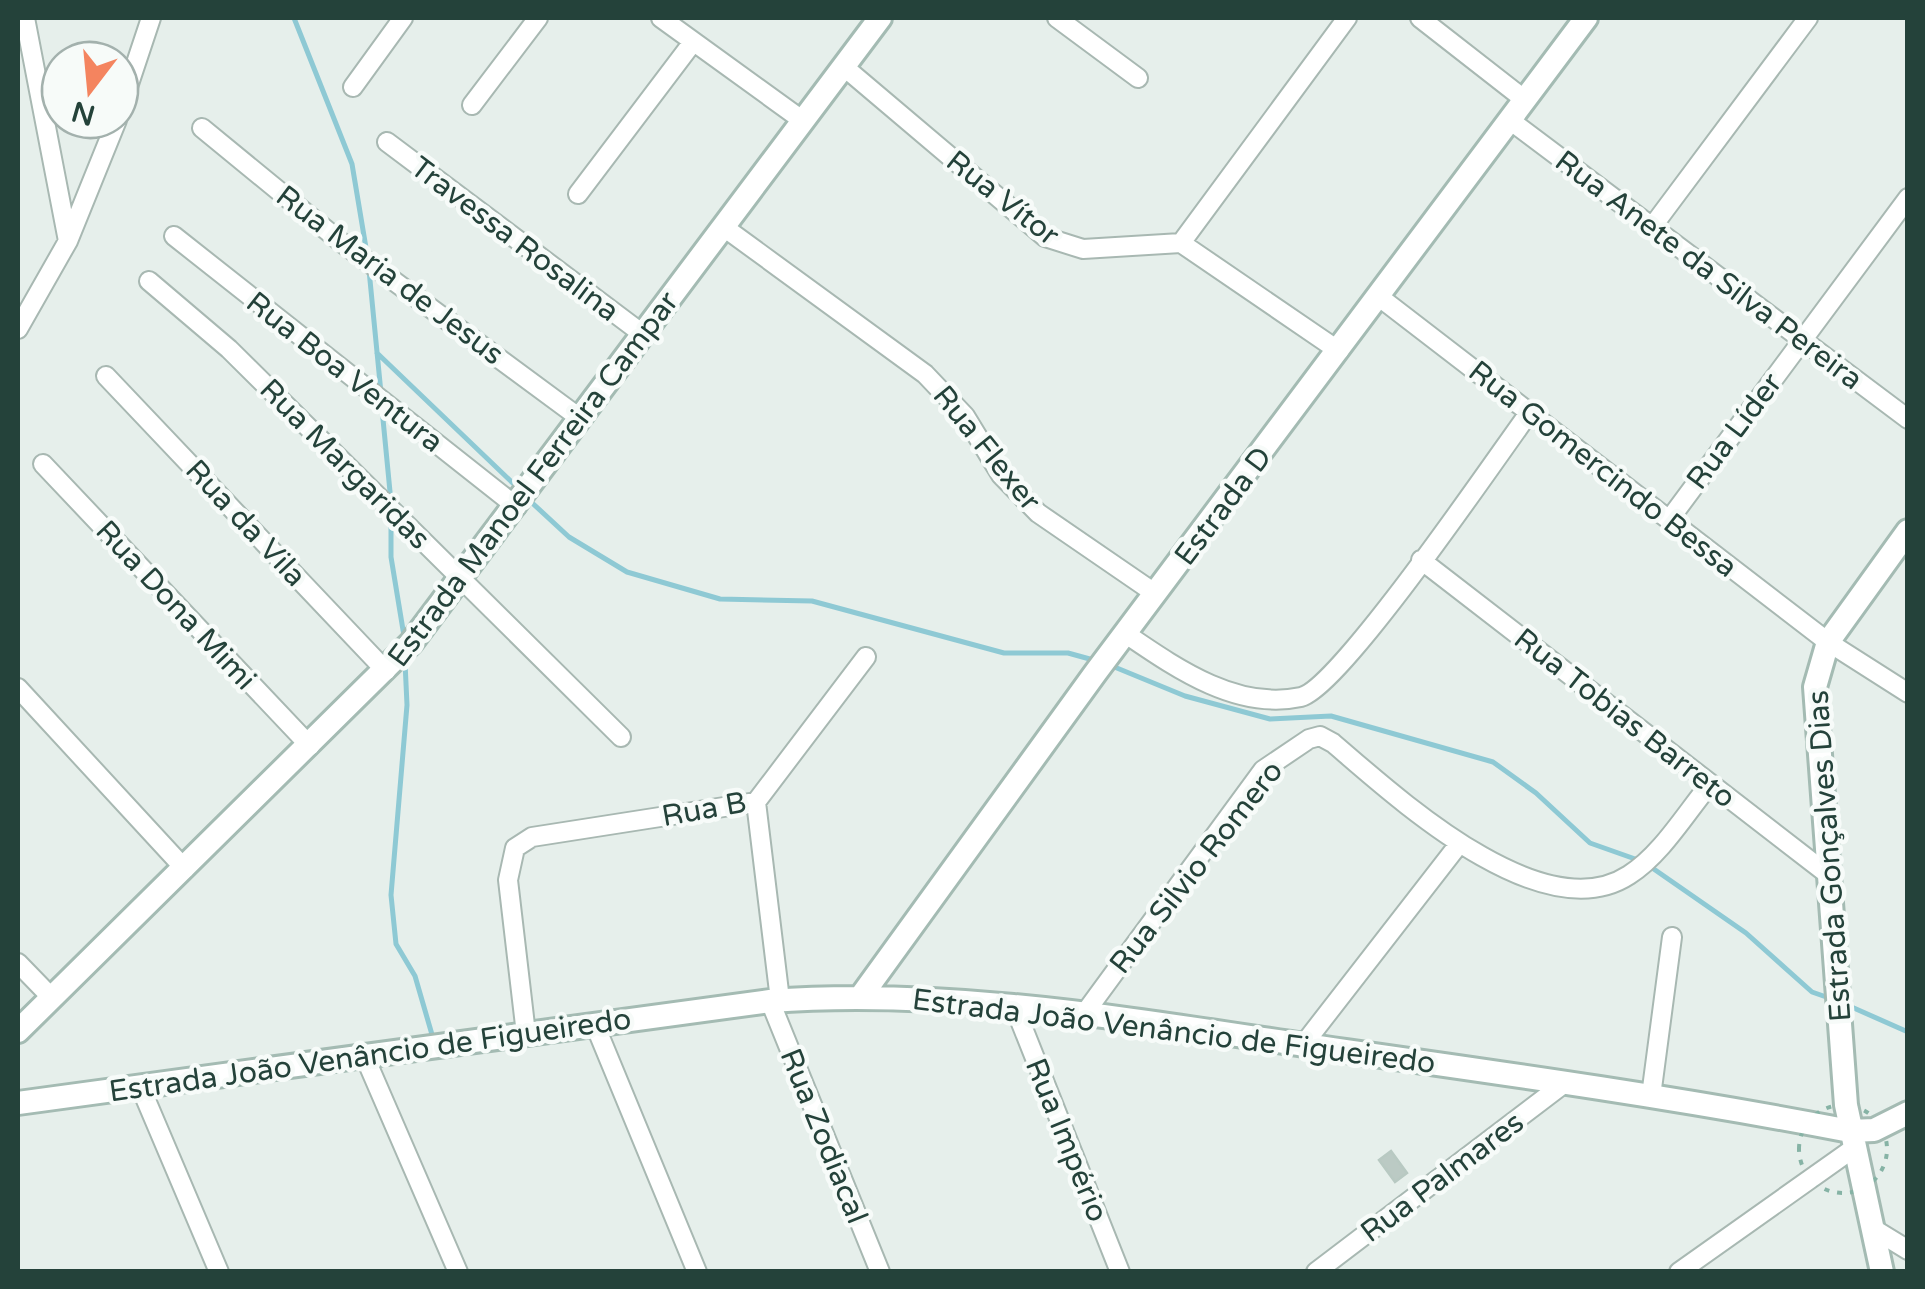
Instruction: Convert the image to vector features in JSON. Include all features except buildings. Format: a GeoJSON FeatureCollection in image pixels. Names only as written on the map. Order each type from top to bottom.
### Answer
{"type":"FeatureCollection","features":[{"type":"Feature","properties":{"kind":"street"},"geometry":{"type":"LineString","coordinates":[[25,18],[68,241]]}},
{"type":"Feature","properties":{"kind":"street"},"geometry":{"type":"LineString","coordinates":[[140,51],[151,18]]}},
{"type":"Feature","properties":{"kind":"street"},"geometry":{"type":"LineString","coordinates":[[354,87],[403,18]]}},
{"type":"Feature","properties":{"kind":"street"},"geometry":{"type":"LineString","coordinates":[[472,105],[538,18]]}},
{"type":"Feature","properties":{"kind":"street"},"geometry":{"type":"LineString","coordinates":[[660,18],[802,120]]}},
{"type":"Feature","properties":{"kind":"street","name":"Estrada Manoel Ferreira Campar"},"geometry":{"type":"LineString","coordinates":[[18,1030],[411,643],[464,578],[880,18]]}},
{"type":"Feature","properties":{"kind":"street"},"geometry":{"type":"LineString","coordinates":[[1057,18],[1138,78]]}},
{"type":"Feature","properties":{"kind":"street"},"geometry":{"type":"LineString","coordinates":[[1340,351],[1181,243],[1347,18]]}},
{"type":"Feature","properties":{"kind":"street"},"geometry":{"type":"LineString","coordinates":[[1420,18],[1526,100]]}},
{"type":"Feature","properties":{"kind":"street","name":"Estrada D"},"geometry":{"type":"LineString","coordinates":[[862,995],[1096,672],[1586,18]]}},
{"type":"Feature","properties":{"kind":"street"},"geometry":{"type":"LineString","coordinates":[[1652,227],[1808,18]]}},
{"type":"Feature","properties":{"kind":"street"},"geometry":{"type":"LineString","coordinates":[[578,194],[693,42]]}},
{"type":"Feature","properties":{"kind":"street","name":"Rua Vítor"},"geometry":{"type":"LineString","coordinates":[[843,66],[1045,237],[1083,250],[1181,243]]}},
{"type":"Feature","properties":{"kind":"street","name":"Rua Anete da Silva Pereira"},"geometry":{"type":"LineString","coordinates":[[1511,121],[1908,418]]}},
{"type":"Feature","properties":{"kind":"street","name":"Rua Maria de Jesus"},"geometry":{"type":"LineString","coordinates":[[202,128],[342,242],[581,419]]}},
{"type":"Feature","properties":{"kind":"street"},"geometry":{"type":"LineString","coordinates":[[18,329],[68,241],[109,140]]}},
{"type":"Feature","properties":{"kind":"street","name":"Travessa Rosalina"},"geometry":{"type":"LineString","coordinates":[[386,142],[644,335]]}},
{"type":"Feature","properties":{"kind":"street","name":"Rua Líder"},"geometry":{"type":"LineString","coordinates":[[1668,520],[1908,198]]}},
{"type":"Feature","properties":{"kind":"street","name":"Rua Flexer"},"geometry":{"type":"LineString","coordinates":[[725,228],[925,374],[965,416],[1001,475],[1038,513],[1156,594]]}},
{"type":"Feature","properties":{"kind":"street","name":"Rua Boa Ventura"},"geometry":{"type":"LineString","coordinates":[[174,236],[516,508]]}},
{"type":"Feature","properties":{"kind":"street","name":"Rua Margaridas"},"geometry":{"type":"LineString","coordinates":[[149,281],[229,349],[621,737]]}},
{"type":"Feature","properties":{"kind":"street","name":"Rua Gomercindo Bessa"},"geometry":{"type":"LineString","coordinates":[[1378,296],[1828,642],[1908,694]]}},
{"type":"Feature","properties":{"kind":"street","name":"Rua da Vila"},"geometry":{"type":"LineString","coordinates":[[106,376],[388,669]]}},
{"type":"Feature","properties":{"kind":"street"},"geometry":{"type":"LineString","coordinates":[[1122,639],[1184,672],[1244,696],[1286,699],[1313,693],[1325,683],[1421,560],[1530,413]]}},
{"type":"Feature","properties":{"kind":"street","name":"Rua Dona Mimi"},"geometry":{"type":"LineString","coordinates":[[43,464],[310,746]]}},
{"type":"Feature","properties":{"kind":"street","name":"Estrada Gonçalves Dias"},"geometry":{"type":"LineString","coordinates":[[1882,1272],[1852,1140],[1814,687],[1817,666],[1828,642],[1908,531]]}},
{"type":"Feature","properties":{"kind":"street","name":"Rua Tobias Barreto"},"geometry":{"type":"LineString","coordinates":[[1421,560],[1830,876]]}},
{"type":"Feature","properties":{"kind":"street","name":"Rua B"},"geometry":{"type":"LineString","coordinates":[[526,1034],[508,880],[515,848],[532,836],[756,802],[866,657]]}},
{"type":"Feature","properties":{"kind":"street"},"geometry":{"type":"LineString","coordinates":[[18,688],[185,869]]}},
{"type":"Feature","properties":{"kind":"street","name":"Rua Silvio Romero"},"geometry":{"type":"LineString","coordinates":[[1084,1014],[1264,770],[1295,746],[1320,736],[1459,844]]}},
{"type":"Feature","properties":{"kind":"street"},"geometry":{"type":"LineString","coordinates":[[1303,1044],[1459,844],[1494,865],[1565,886],[1599,888],[1633,873],[1710,784]]}},
{"type":"Feature","properties":{"kind":"street","name":"Rua Zodiacal"},"geometry":{"type":"LineString","coordinates":[[756,802],[775,1001],[880,1272]]}},
{"type":"Feature","properties":{"kind":"street"},"geometry":{"type":"LineString","coordinates":[[1651,1096],[1672,937]]}},
{"type":"Feature","properties":{"kind":"street"},"geometry":{"type":"LineString","coordinates":[[18,963],[51,997]]}},
{"type":"Feature","properties":{"kind":"street","name":"Estrada João Venâncio de Figueiredo"},"geometry":{"type":"LineString","coordinates":[[18,1103],[775,1001],[862,995],[1084,1014],[1566,1082],[1651,1096],[1852,1140],[1908,1113]]}},
{"type":"Feature","properties":{"kind":"street","name":"Rua Império"},"geometry":{"type":"LineString","coordinates":[[1015,1008],[1120,1272]]}},
{"type":"Feature","properties":{"kind":"street"},"geometry":{"type":"LineString","coordinates":[[595,1025],[697,1272]]}},
{"type":"Feature","properties":{"kind":"street"},"geometry":{"type":"LineString","coordinates":[[364,1056],[458,1272]]}},
{"type":"Feature","properties":{"kind":"street","name":"Rua Palmares"},"geometry":{"type":"LineString","coordinates":[[1316,1272],[1566,1082]]}},
{"type":"Feature","properties":{"kind":"street"},"geometry":{"type":"LineString","coordinates":[[140,1086],[219,1272]]}},
{"type":"Feature","properties":{"kind":"street"},"geometry":{"type":"LineString","coordinates":[[1679,1272],[1852,1140]]}},
{"type":"Feature","properties":{"kind":"street"},"geometry":{"type":"LineString","coordinates":[[1872,1228],[1908,1250]]}},
{"type":"Feature","properties":{"kind":"waterway"},"geometry":{"type":"LineString","coordinates":[[294,18],[352,164],[367,254]]}},
{"type":"Feature","properties":{"kind":"waterway"},"geometry":{"type":"LineString","coordinates":[[369,270],[381,393]]}},
{"type":"Feature","properties":{"kind":"waterway"},"geometry":{"type":"LineString","coordinates":[[377,353],[518,488]]}},
{"type":"Feature","properties":{"kind":"waterway"},"geometry":{"type":"LineString","coordinates":[[382,409],[391,502]]}},
{"type":"Feature","properties":{"kind":"waterway"},"geometry":{"type":"LineString","coordinates":[[529,500],[569,537],[627,572],[720,599],[812,601],[1004,653],[1068,653],[1097,661]]}},
{"type":"Feature","properties":{"kind":"waterway"},"geometry":{"type":"LineString","coordinates":[[391,518],[391,557],[404,636]]}},
{"type":"Feature","properties":{"kind":"waterway"},"geometry":{"type":"LineString","coordinates":[[405,662],[407,705],[391,895],[396,944],[415,976],[433,1038]]}},
{"type":"Feature","properties":{"kind":"waterway"},"geometry":{"type":"LineString","coordinates":[[1112,666],[1185,696],[1270,719],[1331,716],[1493,762],[1536,793],[1590,843],[1638,860]]}},
{"type":"Feature","properties":{"kind":"waterway"},"geometry":{"type":"LineString","coordinates":[[1648,865],[1746,933],[1812,992],[1832,999]]}},
{"type":"Feature","properties":{"kind":"waterway"},"geometry":{"type":"LineString","coordinates":[[1847,1005],[1908,1032]]}}]}
